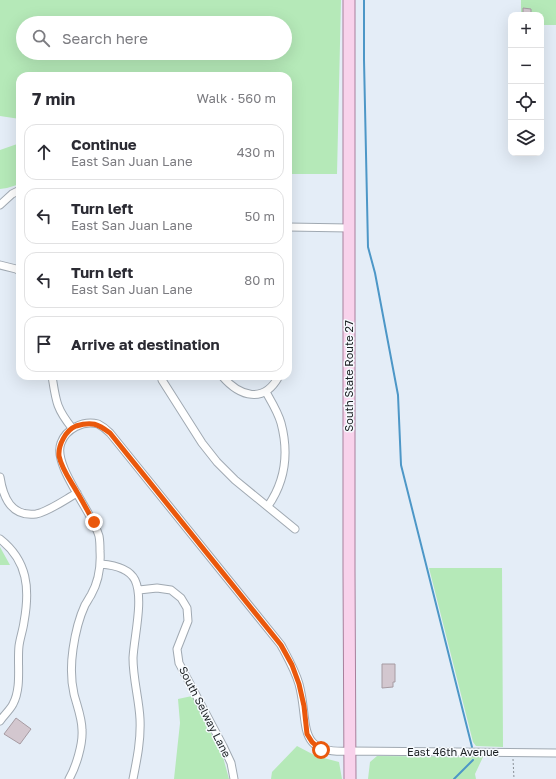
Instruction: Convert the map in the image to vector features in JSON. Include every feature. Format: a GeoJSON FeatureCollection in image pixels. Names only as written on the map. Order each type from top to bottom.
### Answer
{"type":"FeatureCollection","features":[{"type":"Feature","properties":{"kind":"main road","name":"South State Route 27"},"geometry":{"type":"LineString","coordinates":[[349,0],[350,779]]}},
{"type":"Feature","properties":{"kind":"street"},"geometry":{"type":"LineString","coordinates":[[0,205],[16,192]]}},
{"type":"Feature","properties":{"kind":"street"},"geometry":{"type":"LineString","coordinates":[[292,227],[349,228]]}},
{"type":"Feature","properties":{"kind":"street"},"geometry":{"type":"LineString","coordinates":[[0,265],[16,269]]}},
{"type":"Feature","properties":{"kind":"street"},"geometry":{"type":"LineString","coordinates":[[53,380],[58,408],[72,428],[66,434],[61,443],[59,455],[63,468],[94,522],[99,537],[101,564],[96,584],[83,612],[73,649],[74,692],[81,721],[82,740],[72,774],[69,779]]}},
{"type":"Feature","properties":{"kind":"street"},"geometry":{"type":"LineString","coordinates":[[162,380],[202,443],[217,462],[235,480],[295,529]]}},
{"type":"Feature","properties":{"kind":"street"},"geometry":{"type":"LineString","coordinates":[[226,380],[240,392],[253,395],[266,392],[278,380]]}},
{"type":"Feature","properties":{"kind":"street"},"geometry":{"type":"LineString","coordinates":[[266,392],[281,421],[286,448],[284,472],[276,494],[268,506]]}},
{"type":"Feature","properties":{"kind":"street","name":"East 46th Avenue"},"geometry":{"type":"LineString","coordinates":[[72,428],[84,423],[98,424],[110,433],[281,645],[292,665],[299,684],[304,706],[307,734],[312,742],[321,750],[334,752],[556,753]]}},
{"type":"Feature","properties":{"kind":"street"},"geometry":{"type":"LineString","coordinates":[[0,477],[5,499],[13,508],[26,514],[37,514],[78,492]]}},
{"type":"Feature","properties":{"kind":"street"},"geometry":{"type":"LineString","coordinates":[[0,539],[18,558],[27,585],[24,622],[19,646],[16,694],[13,704],[0,720]]}},
{"type":"Feature","properties":{"kind":"street"},"geometry":{"type":"LineString","coordinates":[[101,564],[115,565],[126,570],[134,578],[139,590],[133,658],[140,718],[139,749],[133,779]]}},
{"type":"Feature","properties":{"kind":"street","name":"South Selway Lane"},"geometry":{"type":"LineString","coordinates":[[139,590],[157,588],[170,590],[181,598],[187,608],[188,621],[177,649],[179,663],[223,746],[231,763],[234,779]]}},
{"type":"Feature","properties":{"kind":"path"},"geometry":{"type":"LineString","coordinates":[[513,752],[514,779]]}},
{"type":"Feature","properties":{"kind":"green space"},"geometry":{"type":"Polygon","coordinates":[[[0,0],[341,0],[337,174],[292,174],[292,72],[16,72],[16,118],[0,116],[0,0]]]}},
{"type":"Feature","properties":{"kind":"green space"},"geometry":{"type":"Polygon","coordinates":[[[521,0],[556,0],[556,25],[544,25],[544,12],[521,12],[521,0]]]}},
{"type":"Feature","properties":{"kind":"green space"},"geometry":{"type":"Polygon","coordinates":[[[16,144],[16,185],[0,189],[0,150],[16,144]]]}},
{"type":"Feature","properties":{"kind":"green space"},"geometry":{"type":"Polygon","coordinates":[[[0,547],[10,565],[0,565],[0,547]]]}},
{"type":"Feature","properties":{"kind":"green space"},"geometry":{"type":"Polygon","coordinates":[[[429,568],[502,568],[503,747],[476,746],[473,742],[429,568]]]}},
{"type":"Feature","properties":{"kind":"green space"},"geometry":{"type":"Polygon","coordinates":[[[192,696],[223,757],[229,779],[174,779],[180,723],[178,699],[192,696]]]}},
{"type":"Feature","properties":{"kind":"green space"},"geometry":{"type":"Polygon","coordinates":[[[297,746],[316,756],[339,762],[342,779],[271,779],[272,772],[297,746]]]}},
{"type":"Feature","properties":{"kind":"green space"},"geometry":{"type":"Polygon","coordinates":[[[377,756],[483,757],[475,774],[476,779],[368,779],[370,762],[377,756]]]}},
{"type":"Feature","properties":{"kind":"building"},"geometry":{"type":"Polygon","coordinates":[[[523,8],[531,9],[531,12],[523,12],[523,8]]]}},
{"type":"Feature","properties":{"kind":"building"},"geometry":{"type":"Polygon","coordinates":[[[382,664],[395,664],[395,682],[393,682],[393,687],[382,688],[382,664]]]}},
{"type":"Feature","properties":{"kind":"building"},"geometry":{"type":"Polygon","coordinates":[[[16,718],[31,729],[20,744],[4,734],[16,718]]]}},
{"type":"Feature","properties":{"kind":"waterway"},"geometry":{"type":"LineString","coordinates":[[364,0],[368,247],[375,273],[398,395],[401,465],[472,747]]}},
{"type":"Feature","properties":{"kind":"waterway"},"geometry":{"type":"LineString","coordinates":[[454,779],[473,760]]}},
{"type":"Feature","properties":{"kind":"route"},"geometry":{"type":"LineString","coordinates":[[94,522],[63,468],[59,455],[61,443],[66,434],[72,428],[84,423],[98,424],[110,433],[281,645],[292,665],[299,684],[304,706],[307,734],[312,742],[321,750]]}}]}
